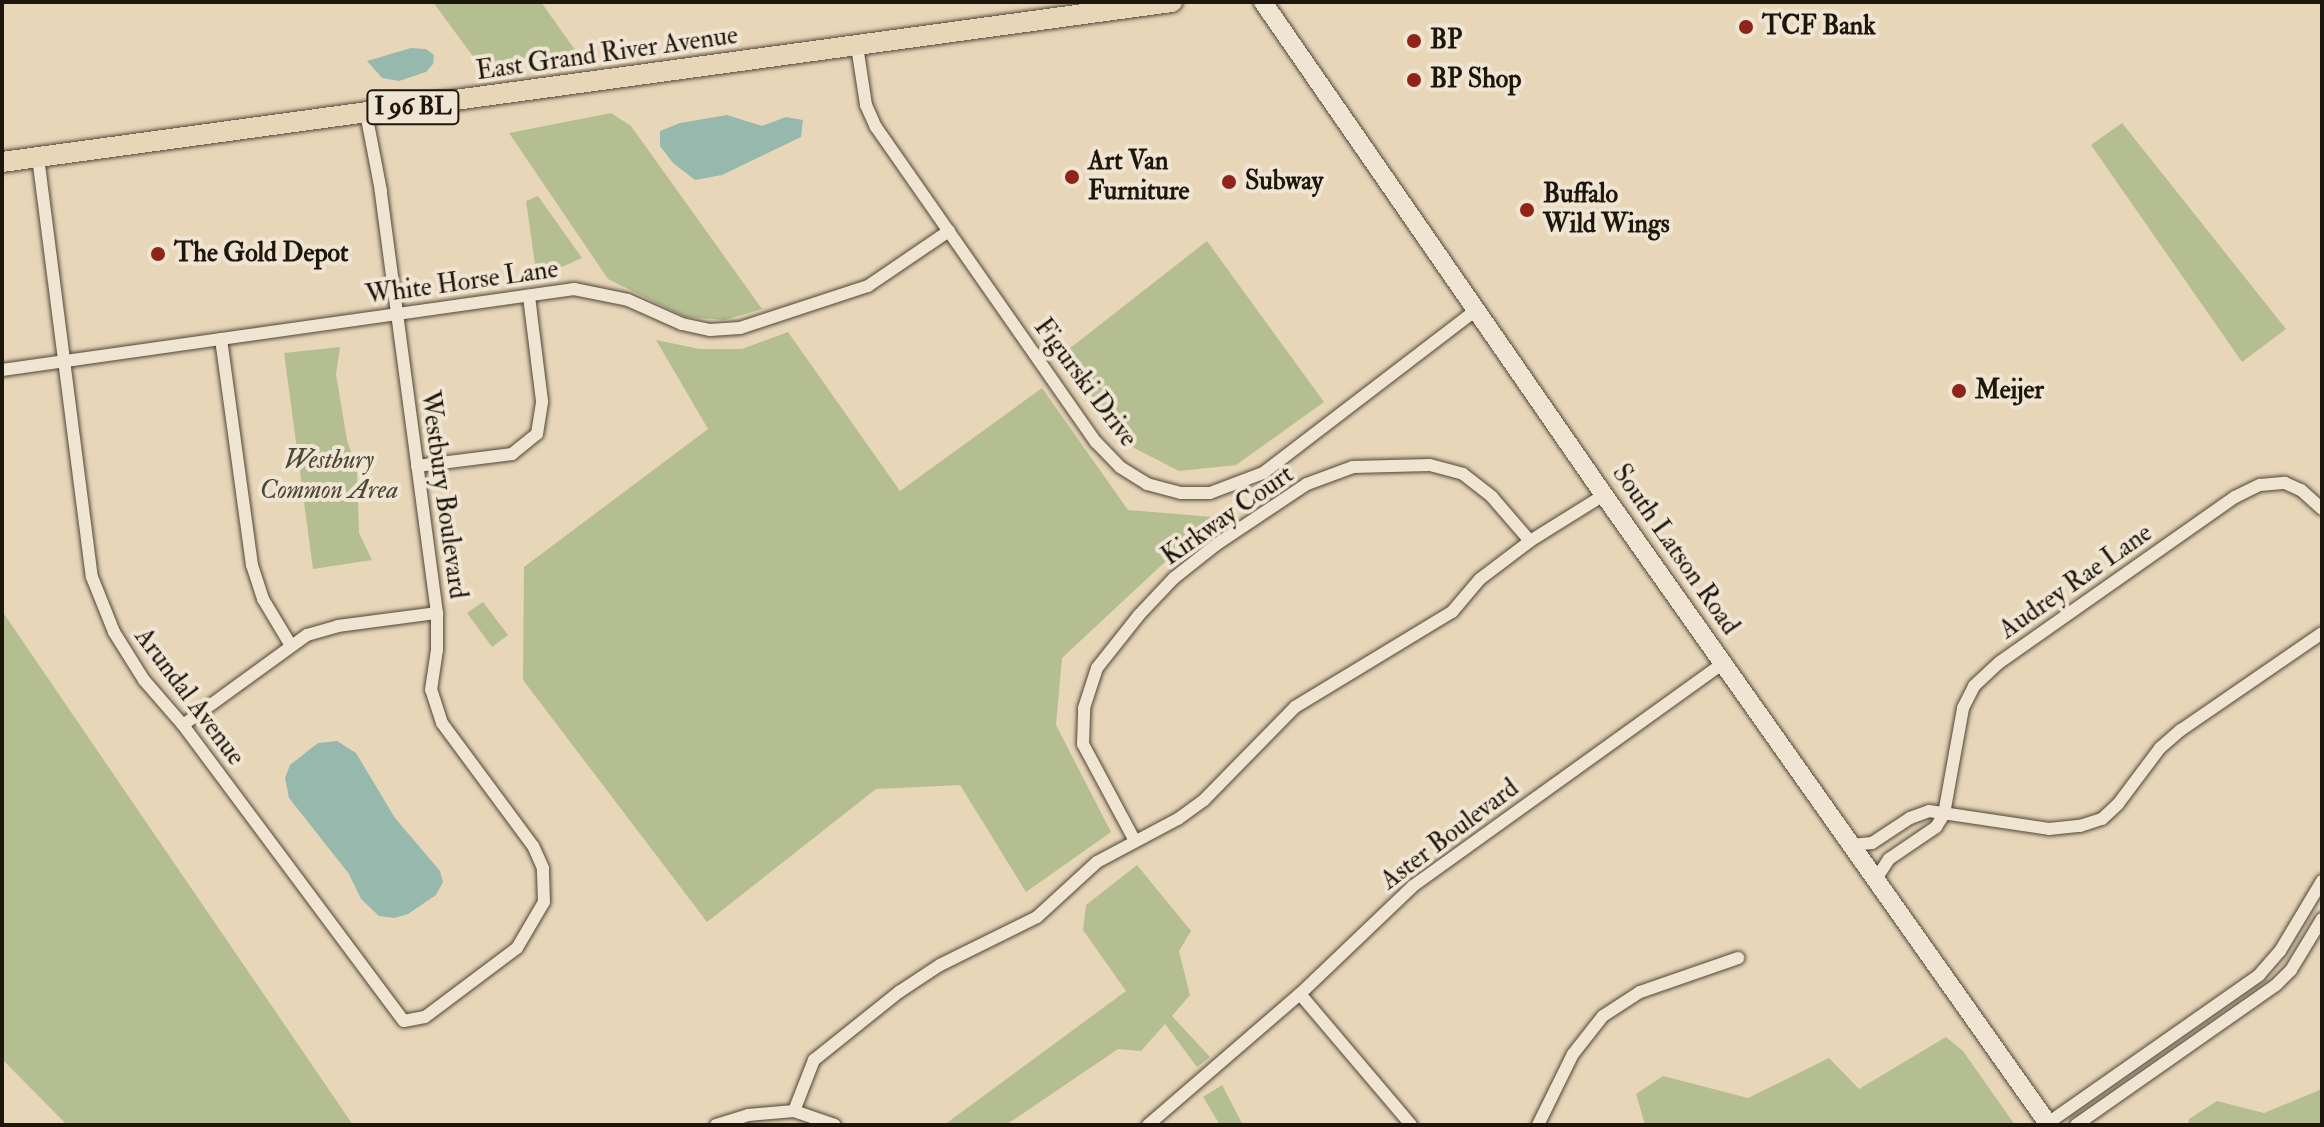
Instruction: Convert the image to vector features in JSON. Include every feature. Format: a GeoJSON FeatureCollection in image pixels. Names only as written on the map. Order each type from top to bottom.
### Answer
{"type":"FeatureCollection","features":[{"type":"Feature","properties":{"kind":"main road","name":"East Grand River Avenue"},"geometry":{"type":"LineString","coordinates":[[2,162],[1172,2]]}},
{"type":"Feature","properties":{"kind":"main road","name":"South Latson Road"},"geometry":{"type":"LineString","coordinates":[[1263,2],[1604,495],[2048,1124]]}},
{"type":"Feature","properties":{"kind":"street","name":"Figurski Drive"},"geometry":{"type":"LineString","coordinates":[[857,46],[866,105],[876,127],[1096,442],[1120,467],[1147,484],[1181,493],[1210,493],[1263,473],[1476,310]]}},
{"type":"Feature","properties":{"kind":"street","name":"Westbury Boulevard"},"geometry":{"type":"LineString","coordinates":[[366,113],[437,613],[437,650],[431,690],[442,723],[533,846],[543,868],[544,902],[517,948],[425,1017],[404,1021]]}},
{"type":"Feature","properties":{"kind":"street","name":"Arundal Avenue"},"geometry":{"type":"LineString","coordinates":[[38,157],[92,577],[121,644],[144,680],[183,725],[404,1021]]}},
{"type":"Feature","properties":{"kind":"street","name":"White Horse Lane"},"geometry":{"type":"LineString","coordinates":[[2,370],[574,289],[628,300],[682,324],[710,330],[740,328],[868,286],[949,231]]}},
{"type":"Feature","properties":{"kind":"street"},"geometry":{"type":"LineString","coordinates":[[417,466],[512,454],[537,434],[542,401],[529,296]]}},
{"type":"Feature","properties":{"kind":"street"},"geometry":{"type":"LineString","coordinates":[[221,339],[252,565],[263,599],[290,644]]}},
{"type":"Feature","properties":{"kind":"street","name":"Kirkway Court"},"geometry":{"type":"LineString","coordinates":[[1135,841],[1083,744],[1084,708],[1097,668],[1139,615],[1174,578],[1217,544],[1307,484],[1353,467],[1430,465],[1463,474],[1492,497],[1530,541]]}},
{"type":"Feature","properties":{"kind":"street","name":"Audrey Rae Lane"},"geometry":{"type":"LineString","coordinates":[[1944,814],[1963,708],[1974,686],[2000,662],[2235,497],[2260,485],[2285,483],[2301,490],[2322,509]]}},
{"type":"Feature","properties":{"kind":"street"},"geometry":{"type":"LineString","coordinates":[[794,1111],[803,1081],[814,1060],[838,1040],[940,965],[1037,917],[1097,862],[1159,831],[1204,800],[1295,707],[1452,612],[1480,579],[1530,541],[1604,495]]}},
{"type":"Feature","properties":{"kind":"street"},"geometry":{"type":"LineString","coordinates":[[183,725],[290,644],[338,626],[437,613]]}},
{"type":"Feature","properties":{"kind":"street"},"geometry":{"type":"LineString","coordinates":[[1852,845],[1872,843],[1929,811],[2049,829],[2080,826],[2102,819],[2118,804],[2160,748],[2181,730],[2322,633]]}},
{"type":"Feature","properties":{"kind":"street","name":"Aster Boulevard"},"geometry":{"type":"LineString","coordinates":[[1148,1125],[1300,994],[1413,886],[1723,663]]}},
{"type":"Feature","properties":{"kind":"street"},"geometry":{"type":"LineString","coordinates":[[1876,879],[1889,859],[1936,827],[1944,814]]}},
{"type":"Feature","properties":{"kind":"street"},"geometry":{"type":"LineString","coordinates":[[2048,1124],[2211,1009],[2271,962],[2320,888]]}},
{"type":"Feature","properties":{"kind":"street"},"geometry":{"type":"LineString","coordinates":[[2076,1125],[2222,1024],[2291,970],[2322,919]]}},
{"type":"Feature","properties":{"kind":"street"},"geometry":{"type":"LineString","coordinates":[[1538,1125],[1579,1043],[1603,1016],[1640,992],[1738,958]]}},
{"type":"Feature","properties":{"kind":"street"},"geometry":{"type":"LineString","coordinates":[[1300,994],[1411,1125]]}},
{"type":"Feature","properties":{"kind":"street"},"geometry":{"type":"LineString","coordinates":[[2211,1009],[2222,1024]]}},
{"type":"Feature","properties":{"kind":"street"},"geometry":{"type":"LineString","coordinates":[[2125,1069],[2136,1084]]}},
{"type":"Feature","properties":{"kind":"street"},"geometry":{"type":"LineString","coordinates":[[716,1125],[748,1115],[794,1111],[835,1125]]}},
{"type":"Feature","properties":{"kind":"green space"},"geometry":{"type":"Polygon","coordinates":[[[433,2],[541,2],[580,57],[483,70],[433,2]]]}},
{"type":"Feature","properties":{"kind":"green space"},"geometry":{"type":"Polygon","coordinates":[[[611,113],[631,126],[762,309],[725,320],[685,317],[608,279],[509,133],[611,113]]]}},
{"type":"Feature","properties":{"kind":"green space"},"geometry":{"type":"Polygon","coordinates":[[[2122,123],[2286,329],[2242,362],[2091,145],[2122,123]]]}},
{"type":"Feature","properties":{"kind":"green space"},"geometry":{"type":"Polygon","coordinates":[[[538,196],[582,258],[537,278],[526,201],[538,196]]]}},
{"type":"Feature","properties":{"kind":"green space"},"geometry":{"type":"Polygon","coordinates":[[[1207,241],[1324,402],[1236,465],[1179,471],[1134,448],[1060,356],[1207,241]]]}},
{"type":"Feature","properties":{"kind":"green space"},"geometry":{"type":"Polygon","coordinates":[[[788,332],[900,491],[1042,388],[1128,510],[1213,517],[1062,658],[1056,725],[1111,832],[1026,892],[960,785],[876,789],[707,922],[523,680],[524,567],[708,429],[656,340],[700,349],[742,349],[788,332]]]}},
{"type":"Feature","properties":{"kind":"green space","name":"Westbury Common Area"},"geometry":{"type":"Polygon","coordinates":[[[340,347],[336,374],[347,440],[357,469],[359,533],[372,560],[313,569],[284,353],[340,347]]]}},
{"type":"Feature","properties":{"kind":"green space"},"geometry":{"type":"Polygon","coordinates":[[[483,602],[508,635],[492,647],[467,613],[483,602]]]}},
{"type":"Feature","properties":{"kind":"green space"},"geometry":{"type":"Polygon","coordinates":[[[2,611],[353,1125],[67,1125],[2,1059],[2,611]]]}},
{"type":"Feature","properties":{"kind":"green space"},"geometry":{"type":"Polygon","coordinates":[[[1137,865],[1191,931],[1179,951],[1190,995],[1172,1016],[1210,1057],[1197,1067],[1165,1024],[1141,1051],[1118,1049],[1006,1125],[944,1125],[1126,991],[1083,930],[1086,905],[1137,865]]]}},
{"type":"Feature","properties":{"kind":"green space"},"geometry":{"type":"Polygon","coordinates":[[[1946,1037],[1963,1051],[2015,1125],[1645,1125],[1636,1094],[1663,1076],[1748,1098],[1829,1058],[1859,1089],[1946,1037]]]}},
{"type":"Feature","properties":{"kind":"green space"},"geometry":{"type":"Polygon","coordinates":[[[1222,1085],[1243,1125],[1220,1125],[1203,1097],[1222,1085]]]}},
{"type":"Feature","properties":{"kind":"green space"},"geometry":{"type":"Polygon","coordinates":[[[2322,1089],[2322,1125],[2188,1125],[2189,1119],[2217,1101],[2264,1113],[2322,1089]]]}},
{"type":"Feature","properties":{"kind":"water"},"geometry":{"type":"Polygon","coordinates":[[[411,48],[426,49],[434,55],[433,64],[426,72],[399,81],[382,78],[367,61],[411,48]]]}},
{"type":"Feature","properties":{"kind":"water"},"geometry":{"type":"Polygon","coordinates":[[[727,115],[762,126],[786,117],[803,120],[801,137],[722,175],[695,180],[673,163],[660,146],[660,131],[680,123],[727,115]]]}},
{"type":"Feature","properties":{"kind":"water"},"geometry":{"type":"Polygon","coordinates":[[[337,741],[356,753],[395,818],[440,871],[443,882],[436,895],[408,914],[394,918],[379,916],[361,899],[349,874],[289,798],[285,778],[290,765],[318,743],[337,741]]]}},
{"type":"Feature","properties":{"kind":"place","name":"TCF Bank"},"geometry":{"type":"Point","coordinates":[1746,27]}},
{"type":"Feature","properties":{"kind":"place","name":"BP"},"geometry":{"type":"Point","coordinates":[1414,41]}},
{"type":"Feature","properties":{"kind":"place","name":"BP Shop"},"geometry":{"type":"Point","coordinates":[1414,80]}},
{"type":"Feature","properties":{"kind":"place","name":"Art Van Furniture"},"geometry":{"type":"Point","coordinates":[1072,177]}},
{"type":"Feature","properties":{"kind":"place","name":"Subway"},"geometry":{"type":"Point","coordinates":[1229,182]}},
{"type":"Feature","properties":{"kind":"place","name":"Buffalo Wild Wings"},"geometry":{"type":"Point","coordinates":[1527,210]}},
{"type":"Feature","properties":{"kind":"place","name":"The Gold Depot"},"geometry":{"type":"Point","coordinates":[158,254]}},
{"type":"Feature","properties":{"kind":"place","name":"Meijer"},"geometry":{"type":"Point","coordinates":[1959,391]}}]}
